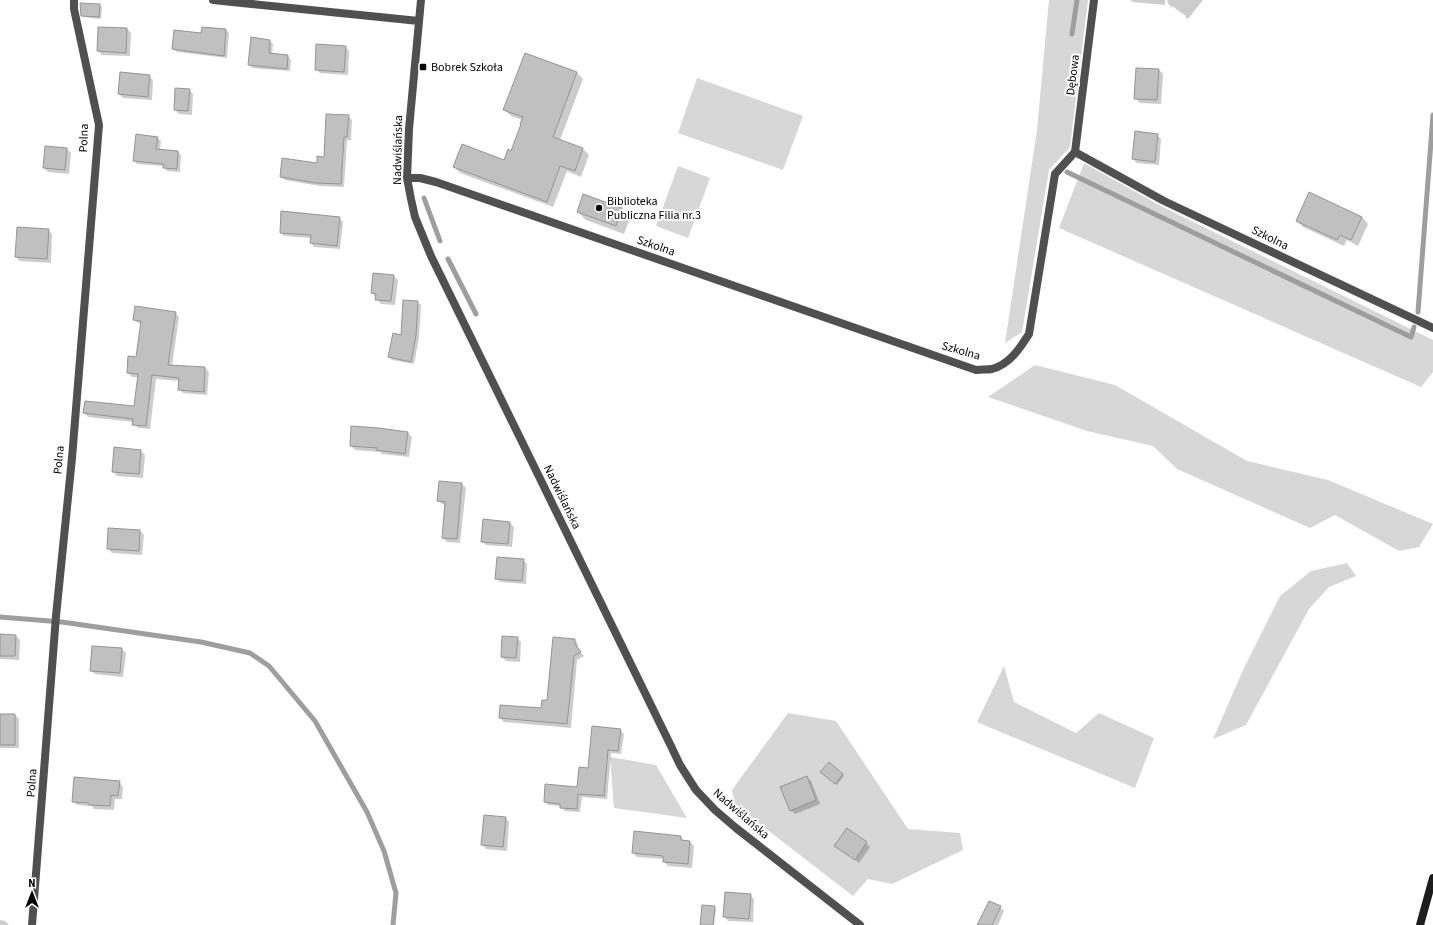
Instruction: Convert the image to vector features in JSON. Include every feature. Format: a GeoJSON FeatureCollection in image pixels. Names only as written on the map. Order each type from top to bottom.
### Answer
{"type":"FeatureCollection","features":[{"type":"Feature","properties":{"kind":"main road"},"geometry":{"type":"LineString","coordinates":[[1420,925],[1433,878]]}},
{"type":"Feature","properties":{"kind":"street","name":"Polna"},"geometry":{"type":"LineString","coordinates":[[32,925],[56,616],[72,458],[98,126],[74,9],[74,0]]}},
{"type":"Feature","properties":{"kind":"street"},"geometry":{"type":"LineString","coordinates":[[213,0],[419,20]]}},
{"type":"Feature","properties":{"kind":"street","name":"Nadwiślańska"},"geometry":{"type":"LineString","coordinates":[[421,0],[409,129],[407,178],[415,217],[430,256],[680,765],[696,790],[715,810],[736,828],[860,925]]}},
{"type":"Feature","properties":{"kind":"street","name":"Dębowa"},"geometry":{"type":"LineString","coordinates":[[1075,152],[1094,0]]}},
{"type":"Feature","properties":{"kind":"street","name":"Szkolna"},"geometry":{"type":"LineString","coordinates":[[407,178],[420,178],[436,182],[976,370],[993,368],[1006,362],[1018,350],[1029,334],[1055,174],[1075,152],[1164,200],[1433,328]]}},
{"type":"Feature","properties":{"kind":"shaded area"},"geometry":{"type":"Polygon","coordinates":[[[1049,0],[1088,0],[1070,147],[1049,170],[1022,332],[1005,343],[1037,130],[1049,0]]]}},
{"type":"Feature","properties":{"kind":"shaded area"},"geometry":{"type":"Polygon","coordinates":[[[697,78],[803,116],[783,170],[678,133],[697,78]]]}},
{"type":"Feature","properties":{"kind":"shaded area"},"geometry":{"type":"Polygon","coordinates":[[[1084,163],[1161,206],[1433,340],[1433,372],[1421,387],[1059,228],[1084,163]]]}},
{"type":"Feature","properties":{"kind":"shaded area"},"geometry":{"type":"Polygon","coordinates":[[[678,166],[710,178],[688,238],[656,226],[678,166]]]}},
{"type":"Feature","properties":{"kind":"shaded area"},"geometry":{"type":"Polygon","coordinates":[[[1035,365],[1115,385],[1247,461],[1328,480],[1433,524],[1419,547],[1399,551],[1335,515],[1310,528],[1177,469],[1153,446],[1087,431],[988,397],[1035,365]]]}},
{"type":"Feature","properties":{"kind":"shaded area"},"geometry":{"type":"Polygon","coordinates":[[[1347,563],[1356,576],[1329,587],[1309,609],[1246,725],[1213,739],[1243,670],[1280,596],[1311,571],[1347,563]]]}},
{"type":"Feature","properties":{"kind":"shaded area"},"geometry":{"type":"Polygon","coordinates":[[[1004,666],[1014,702],[1076,733],[1099,713],[1154,738],[1135,788],[977,722],[1004,666]]]}},
{"type":"Feature","properties":{"kind":"shaded area"},"geometry":{"type":"Polygon","coordinates":[[[788,713],[836,721],[908,829],[960,833],[963,850],[892,884],[868,879],[853,896],[735,805],[732,790],[788,713]]]}},
{"type":"Feature","properties":{"kind":"shaded area"},"geometry":{"type":"Polygon","coordinates":[[[610,757],[656,765],[687,818],[614,808],[610,757]]]}},
{"type":"Feature","properties":{"kind":"building"},"geometry":{"type":"Polygon","coordinates":[[[80,3],[100,4],[99,17],[81,16],[80,3]]]}},
{"type":"Feature","properties":{"kind":"building"},"geometry":{"type":"Polygon","coordinates":[[[98,27],[127,28],[126,53],[97,51],[98,27]]]}},
{"type":"Feature","properties":{"kind":"building"},"geometry":{"type":"Polygon","coordinates":[[[202,27],[226,29],[224,56],[172,49],[174,30],[201,33],[202,27]]]}},
{"type":"Feature","properties":{"kind":"building"},"geometry":{"type":"Polygon","coordinates":[[[251,37],[270,40],[269,53],[288,55],[287,69],[248,65],[251,37]]]}},
{"type":"Feature","properties":{"kind":"building"},"geometry":{"type":"Polygon","coordinates":[[[316,44],[346,46],[344,72],[315,70],[316,44]]]}},
{"type":"Feature","properties":{"kind":"building"},"geometry":{"type":"Polygon","coordinates":[[[525,53],[577,72],[553,137],[583,148],[575,171],[560,166],[547,202],[453,167],[462,144],[504,160],[508,149],[511,151],[523,117],[503,110],[525,53]]]}},
{"type":"Feature","properties":{"kind":"building"},"geometry":{"type":"Polygon","coordinates":[[[1136,68],[1159,69],[1157,100],[1134,99],[1136,68]]]}},
{"type":"Feature","properties":{"kind":"building"},"geometry":{"type":"Polygon","coordinates":[[[120,72],[150,75],[148,97],[118,94],[120,72]]]}},
{"type":"Feature","properties":{"kind":"building"},"geometry":{"type":"Polygon","coordinates":[[[175,88],[190,89],[188,111],[174,110],[175,88]]]}},
{"type":"Feature","properties":{"kind":"building"},"geometry":{"type":"Polygon","coordinates":[[[326,114],[349,115],[347,137],[344,137],[341,184],[316,183],[280,177],[282,158],[317,163],[317,156],[324,157],[326,114]]]}},
{"type":"Feature","properties":{"kind":"building"},"geometry":{"type":"Polygon","coordinates":[[[1135,131],[1158,134],[1155,162],[1132,159],[1135,131]]]}},
{"type":"Feature","properties":{"kind":"building"},"geometry":{"type":"Polygon","coordinates":[[[136,134],[158,137],[156,149],[178,151],[177,169],[163,168],[163,164],[133,161],[136,134]]]}},
{"type":"Feature","properties":{"kind":"building"},"geometry":{"type":"Polygon","coordinates":[[[45,146],[67,148],[65,170],[43,168],[45,146]]]}},
{"type":"Feature","properties":{"kind":"building"},"geometry":{"type":"Polygon","coordinates":[[[1309,192],[1362,217],[1351,240],[1340,235],[1337,240],[1296,221],[1309,192]]]}},
{"type":"Feature","properties":{"kind":"building"},"geometry":{"type":"Polygon","coordinates":[[[583,194],[622,208],[616,226],[577,212],[583,194]]]}},
{"type":"Feature","properties":{"kind":"building"},"geometry":{"type":"Polygon","coordinates":[[[281,211],[340,217],[337,246],[310,243],[311,235],[280,233],[281,211]]]}},
{"type":"Feature","properties":{"kind":"building"},"geometry":{"type":"Polygon","coordinates":[[[17,227],[49,229],[47,259],[15,257],[17,227]]]}},
{"type":"Feature","properties":{"kind":"building"},"geometry":{"type":"Polygon","coordinates":[[[373,273],[394,275],[391,301],[375,300],[376,294],[371,293],[373,273]]]}},
{"type":"Feature","properties":{"kind":"building"},"geometry":{"type":"Polygon","coordinates":[[[403,300],[418,301],[416,335],[411,362],[388,357],[393,333],[401,335],[403,300]]]}},
{"type":"Feature","properties":{"kind":"building"},"geometry":{"type":"Polygon","coordinates":[[[135,306],[176,312],[168,365],[205,367],[204,392],[178,390],[179,378],[152,375],[146,426],[132,425],[133,419],[83,413],[85,401],[134,406],[138,374],[127,373],[128,356],[136,357],[141,321],[133,320],[135,306]]]}},
{"type":"Feature","properties":{"kind":"building"},"geometry":{"type":"Polygon","coordinates":[[[351,426],[408,432],[405,454],[376,450],[377,448],[350,446],[351,426]]]}},
{"type":"Feature","properties":{"kind":"building"},"geometry":{"type":"Polygon","coordinates":[[[114,447],[141,450],[139,474],[112,472],[114,447]]]}},
{"type":"Feature","properties":{"kind":"building"},"geometry":{"type":"Polygon","coordinates":[[[439,481],[462,483],[457,539],[442,538],[445,502],[437,501],[439,481]]]}},
{"type":"Feature","properties":{"kind":"building"},"geometry":{"type":"Polygon","coordinates":[[[483,519],[510,522],[508,544],[481,542],[483,519]]]}},
{"type":"Feature","properties":{"kind":"building"},"geometry":{"type":"Polygon","coordinates":[[[108,528],[140,530],[139,551],[107,549],[108,528]]]}},
{"type":"Feature","properties":{"kind":"building"},"geometry":{"type":"Polygon","coordinates":[[[497,557],[524,559],[522,581],[495,579],[497,557]]]}},
{"type":"Feature","properties":{"kind":"building"},"geometry":{"type":"Polygon","coordinates":[[[0,634],[16,635],[15,656],[0,656],[0,634]]]}},
{"type":"Feature","properties":{"kind":"building"},"geometry":{"type":"Polygon","coordinates":[[[502,636],[518,637],[516,658],[501,657],[502,636]]]}},
{"type":"Feature","properties":{"kind":"building"},"geometry":{"type":"Polygon","coordinates":[[[553,637],[575,639],[575,644],[581,652],[574,656],[567,724],[499,718],[500,705],[541,708],[542,700],[547,700],[553,637]]]}},
{"type":"Feature","properties":{"kind":"building"},"geometry":{"type":"Polygon","coordinates":[[[92,646],[122,648],[120,673],[90,671],[92,646]]]}},
{"type":"Feature","properties":{"kind":"building"},"geometry":{"type":"Polygon","coordinates":[[[0,714],[15,714],[15,745],[0,745],[0,714]]]}},
{"type":"Feature","properties":{"kind":"building"},"geometry":{"type":"Polygon","coordinates":[[[592,726],[621,729],[618,751],[608,750],[604,796],[578,794],[577,809],[560,808],[560,804],[544,802],[545,784],[577,787],[579,767],[588,768],[592,726]]]}},
{"type":"Feature","properties":{"kind":"building"},"geometry":{"type":"Polygon","coordinates":[[[829,762],[843,774],[835,784],[820,772],[829,762]]]}},
{"type":"Feature","properties":{"kind":"building"},"geometry":{"type":"Polygon","coordinates":[[[807,776],[816,800],[790,811],[780,787],[807,776]]]}},
{"type":"Feature","properties":{"kind":"building"},"geometry":{"type":"Polygon","coordinates":[[[74,777],[120,781],[118,796],[111,795],[110,806],[89,805],[89,803],[72,802],[74,777]]]}},
{"type":"Feature","properties":{"kind":"building"},"geometry":{"type":"Polygon","coordinates":[[[484,815],[506,817],[503,847],[481,845],[484,815]]]}},
{"type":"Feature","properties":{"kind":"building"},"geometry":{"type":"Polygon","coordinates":[[[847,828],[867,842],[855,860],[834,846],[847,828]]]}},
{"type":"Feature","properties":{"kind":"building"},"geometry":{"type":"Polygon","coordinates":[[[634,831],[681,836],[681,840],[690,841],[688,864],[663,862],[663,856],[632,853],[634,831]]]}},
{"type":"Feature","properties":{"kind":"building"},"geometry":{"type":"Polygon","coordinates":[[[725,892],[751,894],[749,919],[723,917],[725,892]]]}},
{"type":"Feature","properties":{"kind":"building"},"geometry":{"type":"Polygon","coordinates":[[[989,901],[1001,906],[992,925],[977,925],[989,901]]]}},
{"type":"Feature","properties":{"kind":"building"},"geometry":{"type":"Polygon","coordinates":[[[702,905],[715,906],[713,925],[700,925],[702,905]]]}},
{"type":"Feature","properties":{"kind":"waterway"},"geometry":{"type":"LineString","coordinates":[[1072,34],[1077,0]]}},
{"type":"Feature","properties":{"kind":"waterway"},"geometry":{"type":"LineString","coordinates":[[1418,312],[1433,115]]}},
{"type":"Feature","properties":{"kind":"waterway"},"geometry":{"type":"LineString","coordinates":[[1067,172],[1411,337],[1414,327]]}},
{"type":"Feature","properties":{"kind":"waterway"},"geometry":{"type":"LineString","coordinates":[[424,198],[440,241]]}},
{"type":"Feature","properties":{"kind":"waterway"},"geometry":{"type":"LineString","coordinates":[[448,259],[476,314]]}},
{"type":"Feature","properties":{"kind":"waterway"},"geometry":{"type":"LineString","coordinates":[[0,617],[62,622],[201,642],[250,653],[269,666],[315,721],[367,812],[384,851],[396,893],[393,925]]}},
{"type":"Feature","properties":{"kind":"place","name":"Bobrek Szkoła"},"geometry":{"type":"Point","coordinates":[423,67]}},
{"type":"Feature","properties":{"kind":"place","name":"Biblioteka Publiczna Filia nr.3"},"geometry":{"type":"Point","coordinates":[599,208]}}]}
